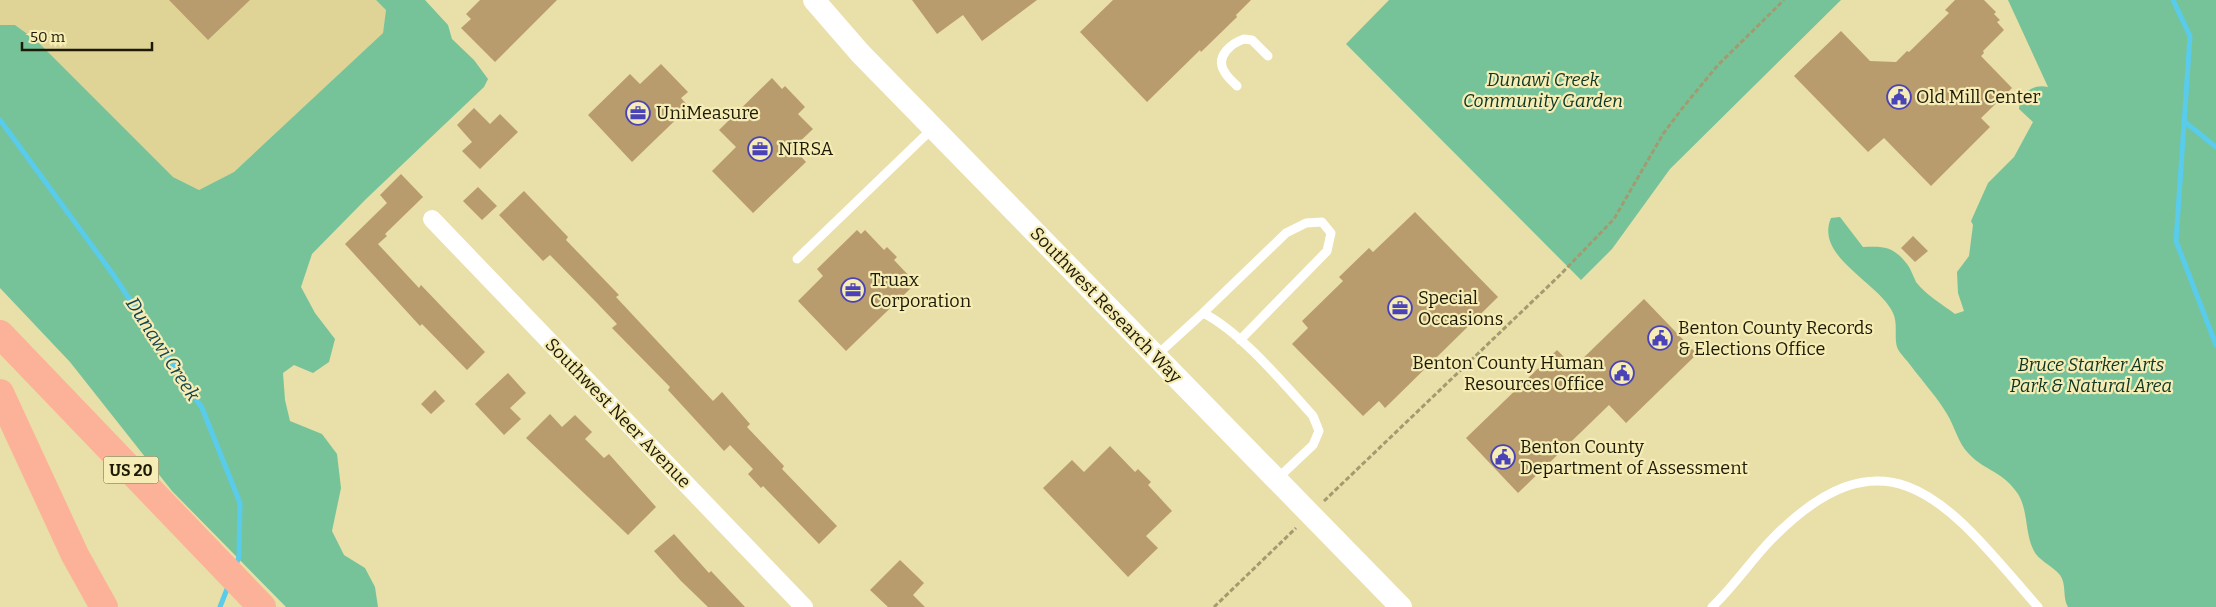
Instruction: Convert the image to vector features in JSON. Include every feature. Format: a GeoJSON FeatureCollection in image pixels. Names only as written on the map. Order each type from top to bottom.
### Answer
{"type":"FeatureCollection","features":[{"type":"Feature","properties":{"kind":"highway","name":"US 20"},"geometry":{"type":"LineString","coordinates":[[0,334],[262,607]]}},
{"type":"Feature","properties":{"kind":"highway"},"geometry":{"type":"LineString","coordinates":[[0,393],[75,555],[104,607]]}},
{"type":"Feature","properties":{"kind":"street","name":"Southwest Research Way"},"geometry":{"type":"LineString","coordinates":[[814,0],[860,53],[1401,607]]}},
{"type":"Feature","properties":{"kind":"street","name":"Southwest Neer Avenue"},"geometry":{"type":"LineString","coordinates":[[432,219],[803,607]]}},
{"type":"Feature","properties":{"kind":"lane"},"geometry":{"type":"LineString","coordinates":[[1237,86],[1223,71],[1221,63],[1230,46],[1244,39],[1252,40],[1268,56]]}},
{"type":"Feature","properties":{"kind":"lane"},"geometry":{"type":"LineString","coordinates":[[797,259],[934,128]]}},
{"type":"Feature","properties":{"kind":"lane"},"geometry":{"type":"LineString","coordinates":[[1156,355],[1204,313],[1286,233],[1306,223],[1322,222],[1331,234],[1327,251],[1240,340]]}},
{"type":"Feature","properties":{"kind":"lane"},"geometry":{"type":"LineString","coordinates":[[1204,313],[1220,321],[1313,416],[1319,431],[1313,445],[1276,479]]}},
{"type":"Feature","properties":{"kind":"lane"},"geometry":{"type":"LineString","coordinates":[[1714,606],[1770,541],[1813,502],[1845,486],[1875,480],[1906,485],[1929,495],[1954,514],[2038,607]]}},
{"type":"Feature","properties":{"kind":"path"},"geometry":{"type":"LineString","coordinates":[[1214,607],[1560,275],[1614,219],[1663,134],[1684,106],[1718,65],[1784,0]]}},
{"type":"Feature","properties":{"kind":"shaded area"},"geometry":{"type":"Polygon","coordinates":[[[0,0],[376,0],[386,10],[383,33],[234,172],[199,190],[173,177],[37,41],[15,25],[0,25],[0,0]]]}},
{"type":"Feature","properties":{"kind":"green space"},"geometry":{"type":"Polygon","coordinates":[[[376,0],[425,0],[448,25],[452,39],[474,60],[488,79],[484,87],[366,199],[312,254],[301,287],[315,313],[335,339],[329,362],[313,373],[294,365],[283,373],[285,400],[290,421],[322,434],[337,454],[341,488],[332,531],[344,555],[365,568],[375,587],[378,607],[286,607],[172,491],[70,362],[0,288],[0,25],[15,25],[37,41],[173,177],[199,190],[234,172],[383,33],[386,10],[376,0]]]}},
{"type":"Feature","properties":{"kind":"green space","name":"Dunawi Creek Community Garden"},"geometry":{"type":"Polygon","coordinates":[[[1389,0],[1841,0],[1670,169],[1612,249],[1581,280],[1346,44],[1389,0]]]}},
{"type":"Feature","properties":{"kind":"green space","name":"Bruce Starker Arts Park & Natural Area"},"geometry":{"type":"Polygon","coordinates":[[[2008,0],[2216,0],[2216,607],[2068,607],[2060,575],[2038,557],[2033,549],[2018,494],[2006,480],[1975,460],[1965,450],[1943,408],[1898,349],[1893,313],[1886,302],[1851,269],[1832,245],[1828,232],[1831,218],[1840,217],[1863,247],[1882,247],[1892,250],[1907,264],[1920,287],[1955,314],[1964,311],[1958,293],[1957,272],[1969,256],[1973,225],[1971,221],[1988,183],[2014,157],[2033,122],[2019,109],[2022,99],[2032,88],[2048,87],[2008,0]]]}},
{"type":"Feature","properties":{"kind":"building"},"geometry":{"type":"Polygon","coordinates":[[[169,0],[250,0],[208,40],[169,0]]]}},
{"type":"Feature","properties":{"kind":"building"},"geometry":{"type":"Polygon","coordinates":[[[480,0],[557,0],[495,62],[461,28],[471,19],[466,14],[480,0]]]}},
{"type":"Feature","properties":{"kind":"building"},"geometry":{"type":"Polygon","coordinates":[[[912,0],[1037,0],[982,41],[963,15],[937,34],[912,0]]]}},
{"type":"Feature","properties":{"kind":"building"},"geometry":{"type":"Polygon","coordinates":[[[1113,0],[1251,0],[1236,15],[1237,17],[1147,102],[1080,32],[1113,0]]]}},
{"type":"Feature","properties":{"kind":"building"},"geometry":{"type":"Polygon","coordinates":[[[1955,0],[1984,0],[1996,12],[1994,14],[2000,20],[1997,22],[2004,30],[1983,51],[1984,53],[1981,56],[2012,88],[1981,118],[1990,127],[1931,186],[1884,138],[1868,152],[1794,76],[1841,31],[1870,61],[1896,62],[1949,13],[1945,10],[1955,0]]]}},
{"type":"Feature","properties":{"kind":"building"},"geometry":{"type":"Polygon","coordinates":[[[661,64],[688,92],[681,98],[689,107],[632,162],[588,115],[630,74],[640,84],[661,64]]]}},
{"type":"Feature","properties":{"kind":"building"},"geometry":{"type":"Polygon","coordinates":[[[772,78],[782,89],[785,86],[805,107],[798,114],[813,129],[793,148],[806,162],[753,213],[712,171],[736,147],[719,130],[772,78]]]}},
{"type":"Feature","properties":{"kind":"building"},"geometry":{"type":"Polygon","coordinates":[[[474,108],[490,124],[500,114],[518,132],[480,169],[462,151],[472,142],[457,125],[474,108]]]}},
{"type":"Feature","properties":{"kind":"building"},"geometry":{"type":"Polygon","coordinates":[[[401,174],[423,197],[385,234],[387,236],[378,244],[419,288],[421,285],[485,352],[467,370],[422,324],[420,326],[345,244],[387,203],[380,195],[401,174]]]}},
{"type":"Feature","properties":{"kind":"building"},"geometry":{"type":"Polygon","coordinates":[[[478,187],[497,206],[482,220],[463,201],[478,187]]]}},
{"type":"Feature","properties":{"kind":"building"},"geometry":{"type":"Polygon","coordinates":[[[524,191],[568,237],[566,240],[619,295],[616,297],[713,401],[722,392],[750,424],[747,427],[784,466],[782,469],[837,526],[819,544],[763,486],[761,488],[748,474],[753,469],[730,445],[724,451],[668,390],[670,387],[612,328],[617,324],[597,303],[550,255],[543,261],[499,215],[524,191]]]}},
{"type":"Feature","properties":{"kind":"building"},"geometry":{"type":"Polygon","coordinates":[[[1415,212],[1498,297],[1385,408],[1379,401],[1363,416],[1292,344],[1308,328],[1302,321],[1343,281],[1339,277],[1369,248],[1373,252],[1415,212]]]}},
{"type":"Feature","properties":{"kind":"building"},"geometry":{"type":"Polygon","coordinates":[[[857,230],[861,234],[865,230],[884,250],[887,247],[897,257],[894,260],[913,280],[909,284],[912,287],[846,351],[798,301],[823,276],[817,269],[857,230]]]}},
{"type":"Feature","properties":{"kind":"building"},"geometry":{"type":"Polygon","coordinates":[[[1913,236],[1928,251],[1915,262],[1901,248],[1913,236]]]}},
{"type":"Feature","properties":{"kind":"building"},"geometry":{"type":"Polygon","coordinates":[[[1644,299],[1697,354],[1626,423],[1609,405],[1518,493],[1466,438],[1557,350],[1574,367],[1644,299]]]}},
{"type":"Feature","properties":{"kind":"building"},"geometry":{"type":"Polygon","coordinates":[[[508,373],[526,393],[510,408],[521,419],[504,435],[475,404],[508,373]]]}},
{"type":"Feature","properties":{"kind":"building"},"geometry":{"type":"Polygon","coordinates":[[[435,390],[445,401],[431,414],[421,404],[435,390]]]}},
{"type":"Feature","properties":{"kind":"building"},"geometry":{"type":"Polygon","coordinates":[[[550,414],[562,427],[575,415],[592,432],[585,439],[604,458],[609,454],[656,507],[628,535],[526,438],[550,414]]]}},
{"type":"Feature","properties":{"kind":"building"},"geometry":{"type":"Polygon","coordinates":[[[1110,446],[1135,472],[1138,469],[1151,482],[1148,485],[1172,511],[1146,536],[1158,548],[1128,577],[1043,488],[1072,460],[1084,472],[1110,446]]]}},
{"type":"Feature","properties":{"kind":"building"},"geometry":{"type":"Polygon","coordinates":[[[674,534],[709,573],[711,571],[745,607],[708,607],[681,581],[654,551],[674,534]]]}},
{"type":"Feature","properties":{"kind":"building"},"geometry":{"type":"Polygon","coordinates":[[[900,560],[924,583],[913,595],[925,607],[888,607],[870,590],[900,560]]]}},
{"type":"Feature","properties":{"kind":"waterway"},"geometry":{"type":"LineString","coordinates":[[2173,0],[2190,36],[2176,241],[2216,345]]}},
{"type":"Feature","properties":{"kind":"waterway","name":"Dunawi Creek"},"geometry":{"type":"LineString","coordinates":[[0,120],[112,273],[202,408],[240,503],[239,557],[235,567]]}},
{"type":"Feature","properties":{"kind":"waterway"},"geometry":{"type":"LineString","coordinates":[[2185,122],[2216,147]]}},
{"type":"Feature","properties":{"kind":"waterway","name":"Dunawi Creek"},"geometry":{"type":"LineString","coordinates":[[220,607],[229,584]]}},
{"type":"Feature","properties":{"kind":"place","name":"Old Mill Center"},"geometry":{"type":"Point","coordinates":[1899,97]}},
{"type":"Feature","properties":{"kind":"place","name":"UniMeasure"},"geometry":{"type":"Point","coordinates":[638,113]}},
{"type":"Feature","properties":{"kind":"place","name":"NIRSA"},"geometry":{"type":"Point","coordinates":[760,149]}},
{"type":"Feature","properties":{"kind":"place","name":"Truax Corporation"},"geometry":{"type":"Point","coordinates":[853,290]}},
{"type":"Feature","properties":{"kind":"place","name":"Special Occasions"},"geometry":{"type":"Point","coordinates":[1400,308]}},
{"type":"Feature","properties":{"kind":"place","name":"Benton County Records & Elections Office"},"geometry":{"type":"Point","coordinates":[1660,338]}},
{"type":"Feature","properties":{"kind":"place","name":"Benton County Human Resources Office"},"geometry":{"type":"Point","coordinates":[1622,373]}},
{"type":"Feature","properties":{"kind":"place","name":"Benton County Department of Assessment"},"geometry":{"type":"Point","coordinates":[1503,457]}}]}
